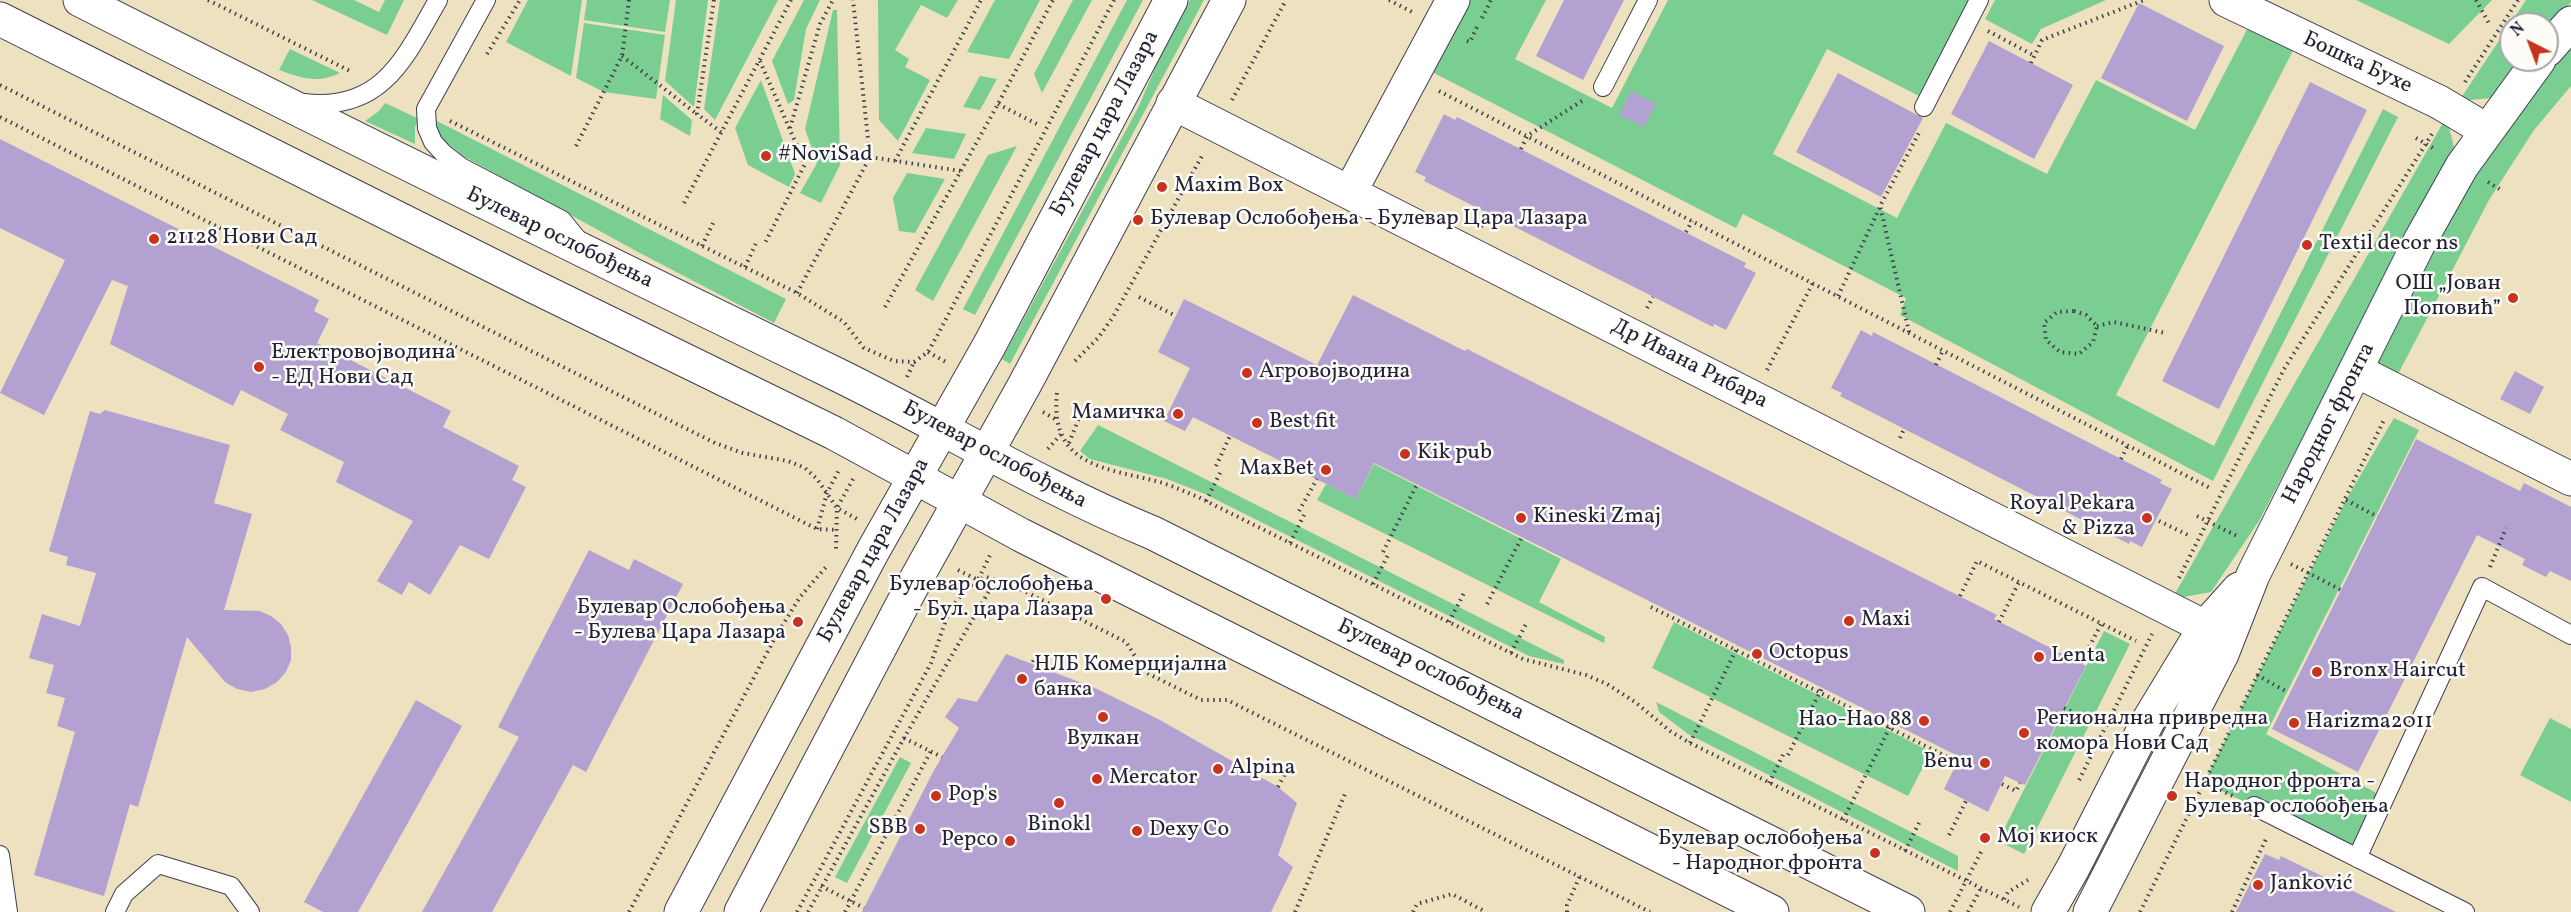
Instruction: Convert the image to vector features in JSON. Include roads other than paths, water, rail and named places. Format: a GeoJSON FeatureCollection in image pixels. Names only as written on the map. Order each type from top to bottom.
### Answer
{"type":"FeatureCollection","features":[{"type":"Feature","properties":{"kind":"main road","name":"Булевар ослобођења"},"geometry":{"type":"LineString","coordinates":[[80,0],[278,101],[942,429],[1072,498],[1153,533],[1908,912]]}},
{"type":"Feature","properties":{"kind":"main road","name":"Булевар цара Лазара"},"geometry":{"type":"LineString","coordinates":[[681,912],[915,477],[989,346],[1171,0]]}},
{"type":"Feature","properties":{"kind":"main road"},"geometry":{"type":"LineString","coordinates":[[741,912],[910,591],[987,453],[1229,0]]}},
{"type":"Feature","properties":{"kind":"main road"},"geometry":{"type":"LineString","coordinates":[[1350,192],[1452,0]]}},
{"type":"Feature","properties":{"kind":"main road","name":"Бошка Бухе"},"geometry":{"type":"LineString","coordinates":[[2226,0],[2439,102],[2486,130]]}},
{"type":"Feature","properties":{"kind":"main road"},"geometry":{"type":"LineString","coordinates":[[0,19],[834,433],[1021,535],[1772,912]]}},
{"type":"Feature","properties":{"kind":"main road"},"geometry":{"type":"LineString","coordinates":[[2559,36],[2571,23]]}},
{"type":"Feature","properties":{"kind":"main road","name":"Народног фронта"},"geometry":{"type":"LineString","coordinates":[[2090,912],[2222,654],[2253,575],[2421,239],[2486,130],[2530,72]]}},
{"type":"Feature","properties":{"kind":"main road","name":"Др Ивана Рибара"},"geometry":{"type":"LineString","coordinates":[[1173,103],[2165,609],[2205,627]]}},
{"type":"Feature","properties":{"kind":"main road"},"geometry":{"type":"LineString","coordinates":[[2357,371],[2571,479]]}},
{"type":"Feature","properties":{"kind":"main road","name":"Народног фронта"},"geometry":{"type":"LineString","coordinates":[[2048,912],[2148,721],[2205,627],[2253,575]]}},
{"type":"Feature","properties":{"kind":"lane"},"geometry":{"type":"LineString","coordinates":[[278,101],[324,105],[351,100],[378,85],[402,64],[438,0]]}},
{"type":"Feature","properties":{"kind":"lane"},"geometry":{"type":"LineString","coordinates":[[486,0],[426,109],[427,128],[433,142],[461,167],[562,220],[588,254]]}},
{"type":"Feature","properties":{"kind":"lane"},"geometry":{"type":"LineString","coordinates":[[1603,87],[1648,0]]}},
{"type":"Feature","properties":{"kind":"lane"},"geometry":{"type":"LineString","coordinates":[[1924,107],[1979,0]]}},
{"type":"Feature","properties":{"kind":"lane"},"geometry":{"type":"LineString","coordinates":[[2357,858],[2482,587],[2571,635]]}},
{"type":"Feature","properties":{"kind":"lane"},"geometry":{"type":"LineString","coordinates":[[2254,806],[2465,912]]}},
{"type":"Feature","properties":{"kind":"lane"},"geometry":{"type":"LineString","coordinates":[[0,855],[9,912]]}},
{"type":"Feature","properties":{"kind":"lane"},"geometry":{"type":"LineString","coordinates":[[115,912],[124,894],[158,864],[231,886],[250,912]]}},
{"type":"Feature","properties":{"kind":"place","name":"#NoviSad"},"geometry":{"type":"Point","coordinates":[766,156]}},
{"type":"Feature","properties":{"kind":"place","name":"Maxim Box"},"geometry":{"type":"Point","coordinates":[1162,187]}},
{"type":"Feature","properties":{"kind":"place","name":"Булевар Ослобођења - Булевар Цара Лазара"},"geometry":{"type":"Point","coordinates":[1138,220]}},
{"type":"Feature","properties":{"kind":"place","name":"21128 Нови Сад"},"geometry":{"type":"Point","coordinates":[154,239]}},
{"type":"Feature","properties":{"kind":"place","name":"Textil decor ns"},"geometry":{"type":"Point","coordinates":[2307,245]}},
{"type":"Feature","properties":{"kind":"place","name":"ОШ „Јован Поповић”"},"geometry":{"type":"Point","coordinates":[2513,298]}},
{"type":"Feature","properties":{"kind":"place","name":"Електровојводина - ЕД Нови Сад"},"geometry":{"type":"Point","coordinates":[259,367]}},
{"type":"Feature","properties":{"kind":"place","name":"Агровојводина"},"geometry":{"type":"Point","coordinates":[1247,373]}},
{"type":"Feature","properties":{"kind":"place","name":"Мамичка"},"geometry":{"type":"Point","coordinates":[1178,414]}},
{"type":"Feature","properties":{"kind":"place","name":"Best fit"},"geometry":{"type":"Point","coordinates":[1257,423]}},
{"type":"Feature","properties":{"kind":"place","name":"Kik pub"},"geometry":{"type":"Point","coordinates":[1405,454]}},
{"type":"Feature","properties":{"kind":"place","name":"MaxBet"},"geometry":{"type":"Point","coordinates":[1326,470]}},
{"type":"Feature","properties":{"kind":"place","name":"Kineski Zmaj"},"geometry":{"type":"Point","coordinates":[1521,518]}},
{"type":"Feature","properties":{"kind":"place","name":"Royal Pekara & Pizza"},"geometry":{"type":"Point","coordinates":[2147,518]}},
{"type":"Feature","properties":{"kind":"place","name":"Булевар ослобођења - Бул. цара Лазара"},"geometry":{"type":"Point","coordinates":[1106,599]}},
{"type":"Feature","properties":{"kind":"place","name":"Maxi"},"geometry":{"type":"Point","coordinates":[1849,621]}},
{"type":"Feature","properties":{"kind":"place","name":"Булевар Ослобођења - Булева Цара Лазара"},"geometry":{"type":"Point","coordinates":[798,622]}},
{"type":"Feature","properties":{"kind":"place","name":"Octopus"},"geometry":{"type":"Point","coordinates":[1757,654]}},
{"type":"Feature","properties":{"kind":"place","name":"Lenta"},"geometry":{"type":"Point","coordinates":[2039,657]}},
{"type":"Feature","properties":{"kind":"place","name":"Bronx Haircut"},"geometry":{"type":"Point","coordinates":[2317,672]}},
{"type":"Feature","properties":{"kind":"place","name":"НЛБ Комерцијална банка"},"geometry":{"type":"Point","coordinates":[1022,679]}},
{"type":"Feature","properties":{"kind":"place","name":"Вулкан"},"geometry":{"type":"Point","coordinates":[1103,717]}},
{"type":"Feature","properties":{"kind":"place","name":"Hao-Hao 88"},"geometry":{"type":"Point","coordinates":[1924,721]}},
{"type":"Feature","properties":{"kind":"place","name":"Harizma2011"},"geometry":{"type":"Point","coordinates":[2294,723]}},
{"type":"Feature","properties":{"kind":"place","name":"Регионална привредна комора Нови Сад"},"geometry":{"type":"Point","coordinates":[2024,733]}},
{"type":"Feature","properties":{"kind":"place","name":"Benu"},"geometry":{"type":"Point","coordinates":[1985,763]}},
{"type":"Feature","properties":{"kind":"place","name":"Alpina"},"geometry":{"type":"Point","coordinates":[1218,769]}},
{"type":"Feature","properties":{"kind":"place","name":"Mercator"},"geometry":{"type":"Point","coordinates":[1097,779]}},
{"type":"Feature","properties":{"kind":"place","name":"Pop's"},"geometry":{"type":"Point","coordinates":[936,796]}},
{"type":"Feature","properties":{"kind":"place","name":"Народног фронта - Булевар ослобођења"},"geometry":{"type":"Point","coordinates":[2172,796]}},
{"type":"Feature","properties":{"kind":"place","name":"Binokl"},"geometry":{"type":"Point","coordinates":[1059,803]}},
{"type":"Feature","properties":{"kind":"place","name":"SBB"},"geometry":{"type":"Point","coordinates":[920,829]}},
{"type":"Feature","properties":{"kind":"place","name":"Dexy Co"},"geometry":{"type":"Point","coordinates":[1137,831]}},
{"type":"Feature","properties":{"kind":"place","name":"Мој киоск"},"geometry":{"type":"Point","coordinates":[1985,838]}},
{"type":"Feature","properties":{"kind":"place","name":"Pepco"},"geometry":{"type":"Point","coordinates":[1010,841]}},
{"type":"Feature","properties":{"kind":"place","name":"Булевар ослобођења - Народног фронта"},"geometry":{"type":"Point","coordinates":[1875,853]}},
{"type":"Feature","properties":{"kind":"place","name":"Janković"},"geometry":{"type":"Point","coordinates":[2258,885]}}]}
